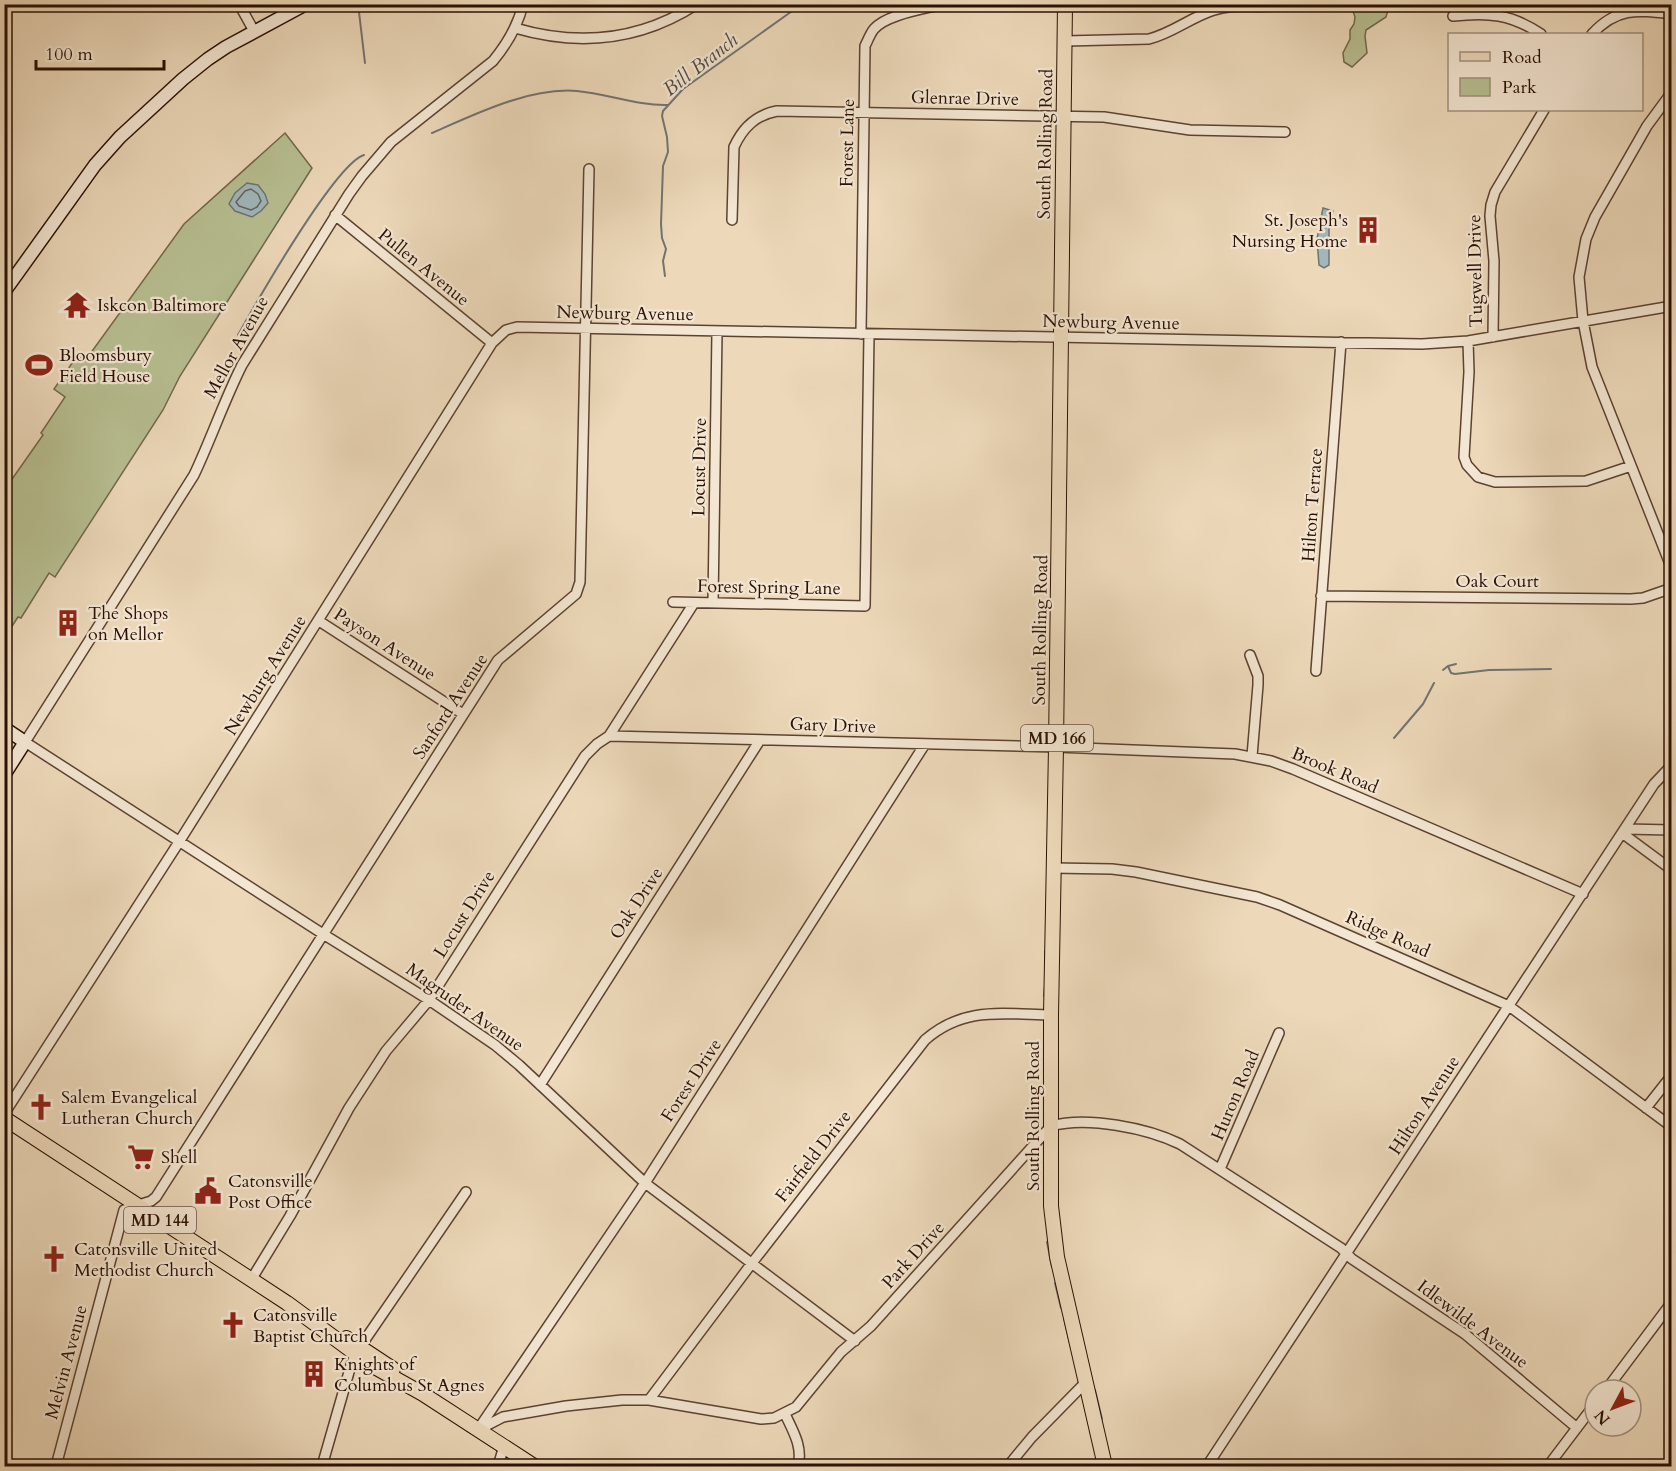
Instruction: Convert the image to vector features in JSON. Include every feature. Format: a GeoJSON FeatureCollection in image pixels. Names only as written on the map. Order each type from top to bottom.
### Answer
{"type":"FeatureCollection","features":[{"type":"Feature","properties":{"kind":"main road"},"geometry":{"type":"LineString","coordinates":[[4,292],[95,165],[120,137],[183,79],[226,47],[306,4]]}},
{"type":"Feature","properties":{"kind":"main road","name":"South Rolling Road"},"geometry":{"type":"LineString","coordinates":[[1065,4],[1051,1015],[1052,1226],[1105,1467]]}},
{"type":"Feature","properties":{"kind":"main road"},"geometry":{"type":"LineString","coordinates":[[4,729],[26,742]]}},
{"type":"Feature","properties":{"kind":"main road","name":"Mellor Avenue"},"geometry":{"type":"LineString","coordinates":[[4,775],[26,742]]}},
{"type":"Feature","properties":{"kind":"main road","name":"MD 144"},"geometry":{"type":"LineString","coordinates":[[4,1118],[358,1350],[377,1369],[423,1394],[534,1467]]}},
{"type":"Feature","properties":{"kind":"street"},"geometry":{"type":"LineString","coordinates":[[239,4],[254,31]]}},
{"type":"Feature","properties":{"kind":"street","name":"Mellor Avenue"},"geometry":{"type":"LineString","coordinates":[[26,742],[194,475],[242,365],[335,215],[362,176],[392,142],[493,61],[504,48],[515,28],[523,4]]}},
{"type":"Feature","properties":{"kind":"street"},"geometry":{"type":"LineString","coordinates":[[515,28],[557,37],[621,36],[661,25],[698,4]]}},
{"type":"Feature","properties":{"kind":"street","name":"Forest Lane"},"geometry":{"type":"LineString","coordinates":[[865,606],[865,46],[874,28],[890,18],[943,4]]}},
{"type":"Feature","properties":{"kind":"street"},"geometry":{"type":"LineString","coordinates":[[1065,41],[1149,39],[1162,36],[1214,10],[1269,8],[1285,4]]}},
{"type":"Feature","properties":{"kind":"street"},"geometry":{"type":"LineString","coordinates":[[1593,33],[1612,17],[1624,13],[1646,11],[1671,14]]}},
{"type":"Feature","properties":{"kind":"street"},"geometry":{"type":"LineString","coordinates":[[1453,16],[1498,15],[1520,22],[1539,33]]}},
{"type":"Feature","properties":{"kind":"street"},"geometry":{"type":"LineString","coordinates":[[1671,92],[1647,126],[1595,217],[1586,239],[1579,277],[1583,321],[1592,368],[1671,569]]}},
{"type":"Feature","properties":{"kind":"street","name":"Glenrae Drive"},"geometry":{"type":"LineString","coordinates":[[732,220],[734,147],[746,127],[755,119],[777,111],[1064,116],[1122,119],[1190,130],[1285,132]]}},
{"type":"Feature","properties":{"kind":"street","name":"Tugwell Drive"},"geometry":{"type":"LineString","coordinates":[[1492,337],[1494,261],[1491,205],[1495,192],[1543,111]]}},
{"type":"Feature","properties":{"kind":"street","name":"Sanford Avenue"},"geometry":{"type":"LineString","coordinates":[[137,1205],[156,1197],[498,660],[573,599],[579,589],[589,169]]}},
{"type":"Feature","properties":{"kind":"street","name":"Pullen Avenue"},"geometry":{"type":"LineString","coordinates":[[335,215],[492,343]]}},
{"type":"Feature","properties":{"kind":"street","name":"Newburg Avenue"},"geometry":{"type":"LineString","coordinates":[[4,1113],[179,842],[492,343],[507,330],[517,327],[1422,344],[1468,341],[1671,306]]}},
{"type":"Feature","properties":{"kind":"street","name":"Locust Drive"},"geometry":{"type":"LineString","coordinates":[[713,603],[717,332]]}},
{"type":"Feature","properties":{"kind":"street"},"geometry":{"type":"LineString","coordinates":[[1468,341],[1469,372],[1464,457],[1467,465],[1478,477],[1495,482],[1586,481],[1630,466]]}},
{"type":"Feature","properties":{"kind":"street","name":"Hilton Terrace"},"geometry":{"type":"LineString","coordinates":[[1316,671],[1341,342]]}},
{"type":"Feature","properties":{"kind":"street","name":"Oak Court"},"geometry":{"type":"LineString","coordinates":[[1321,596],[1631,599],[1643,598],[1671,588]]}},
{"type":"Feature","properties":{"kind":"street","name":"Forest Spring Lane"},"geometry":{"type":"LineString","coordinates":[[673,602],[865,606]]}},
{"type":"Feature","properties":{"kind":"street","name":"Locust Drive"},"geometry":{"type":"LineString","coordinates":[[251,1280],[354,1100],[392,1044],[429,1000],[585,756],[609,736],[694,603]]}},
{"type":"Feature","properties":{"kind":"street","name":"Payson Avenue"},"geometry":{"type":"LineString","coordinates":[[318,621],[463,714]]}},
{"type":"Feature","properties":{"kind":"street"},"geometry":{"type":"LineString","coordinates":[[1250,655],[1258,676],[1252,756]]}},
{"type":"Feature","properties":{"kind":"street","name":"Gary Drive"},"geometry":{"type":"LineString","coordinates":[[609,736],[1056,747]]}},
{"type":"Feature","properties":{"kind":"street","name":"Oak Drive"},"geometry":{"type":"LineString","coordinates":[[540,1085],[760,740]]}},
{"type":"Feature","properties":{"kind":"street","name":"Magruder Avenue"},"geometry":{"type":"LineString","coordinates":[[26,742],[429,1000],[495,1045],[645,1184],[855,1341]]}},
{"type":"Feature","properties":{"kind":"street","name":"Forest Drive"},"geometry":{"type":"LineString","coordinates":[[478,1430],[645,1184],[925,744]]}},
{"type":"Feature","properties":{"kind":"street","name":"Brook Road"},"geometry":{"type":"LineString","coordinates":[[1056,747],[1252,756],[1293,769],[1583,894]]}},
{"type":"Feature","properties":{"kind":"street","name":"Hilton Avenue"},"geometry":{"type":"LineString","coordinates":[[1207,1467],[1654,784],[1671,765]]}},
{"type":"Feature","properties":{"kind":"street"},"geometry":{"type":"LineString","coordinates":[[1623,831],[1671,830]]}},
{"type":"Feature","properties":{"kind":"street"},"geometry":{"type":"LineString","coordinates":[[1623,831],[1671,870]]}},
{"type":"Feature","properties":{"kind":"street","name":"Ridge Road"},"geometry":{"type":"LineString","coordinates":[[1053,868],[1112,869],[1136,872],[1257,897],[1303,915],[1509,1006],[1671,1127]]}},
{"type":"Feature","properties":{"kind":"street","name":"Fairfield Drive"},"geometry":{"type":"LineString","coordinates":[[649,1400],[914,1052],[936,1030],[966,1016],[1051,1015]]}},
{"type":"Feature","properties":{"kind":"street","name":"Huron Road"},"geometry":{"type":"LineString","coordinates":[[1220,1169],[1280,1033]]}},
{"type":"Feature","properties":{"kind":"street"},"geometry":{"type":"LineString","coordinates":[[1647,1108],[1671,1075]]}},
{"type":"Feature","properties":{"kind":"street"},"geometry":{"type":"LineString","coordinates":[[1051,1126],[1110,1124],[1150,1132],[1180,1144],[1346,1253]]}},
{"type":"Feature","properties":{"kind":"street","name":"Park Drive"},"geometry":{"type":"LineString","coordinates":[[785,1414],[796,1407],[824,1372],[871,1326],[1051,1126]]}},
{"type":"Feature","properties":{"kind":"street"},"geometry":{"type":"LineString","coordinates":[[322,1467],[351,1365],[358,1350],[466,1192]]}},
{"type":"Feature","properties":{"kind":"street","name":"Melvin Avenue"},"geometry":{"type":"LineString","coordinates":[[56,1467],[124,1210],[137,1205]]}},
{"type":"Feature","properties":{"kind":"street","name":"Idlewilde Avenue"},"geometry":{"type":"LineString","coordinates":[[1346,1253],[1465,1334],[1577,1428]]}},
{"type":"Feature","properties":{"kind":"street"},"geometry":{"type":"LineString","coordinates":[[1615,1378],[1671,1302]]}},
{"type":"Feature","properties":{"kind":"street"},"geometry":{"type":"LineString","coordinates":[[1008,1467],[1032,1437],[1086,1382]]}},
{"type":"Feature","properties":{"kind":"street"},"geometry":{"type":"LineString","coordinates":[[478,1430],[503,1417],[595,1402],[649,1400],[746,1417],[767,1418],[785,1414],[798,1443],[800,1454],[798,1467]]}},
{"type":"Feature","properties":{"kind":"street"},"geometry":{"type":"LineString","coordinates":[[1550,1466],[1583,1420]]}},
{"type":"Feature","properties":{"kind":"street"},"geometry":{"type":"LineString","coordinates":[[498,1467],[504,1446]]}},
{"type":"Feature","properties":{"kind":"green space"},"geometry":{"type":"Polygon","coordinates":[[[1351,5],[1384,5],[1388,10],[1386,17],[1366,30],[1367,53],[1352,67],[1344,62],[1343,53],[1354,24],[1355,17],[1351,5]]]}},
{"type":"Feature","properties":{"kind":"green space"},"geometry":{"type":"Polygon","coordinates":[[[285,133],[312,168],[180,376],[163,410],[55,577],[49,573],[21,618],[18,617],[5,637],[5,480],[10,482],[43,435],[41,433],[65,397],[54,389],[77,356],[85,361],[184,224],[285,133]]]}},
{"type":"Feature","properties":{"kind":"water"},"geometry":{"type":"Polygon","coordinates":[[[247,183],[258,185],[268,203],[252,217],[235,211],[229,204],[235,193],[247,183]]]}},
{"type":"Feature","properties":{"kind":"water"},"geometry":{"type":"Polygon","coordinates":[[[1323,208],[1333,211],[1329,223],[1329,265],[1324,268],[1319,265],[1317,239],[1323,208]]]}},
{"type":"Feature","properties":{"kind":"waterway","name":"Bill Branch"},"geometry":{"type":"LineString","coordinates":[[665,276],[663,261],[666,249],[661,224],[663,166],[668,152],[663,111],[683,89],[802,4]]}},
{"type":"Feature","properties":{"kind":"waterway"},"geometry":{"type":"LineString","coordinates":[[359,12],[365,63]]}},
{"type":"Feature","properties":{"kind":"waterway"},"geometry":{"type":"LineString","coordinates":[[432,133],[503,103],[541,93],[577,91],[645,104],[668,105]]}},
{"type":"Feature","properties":{"kind":"waterway"},"geometry":{"type":"LineString","coordinates":[[238,335],[316,207],[351,164],[364,155]]}},
{"type":"Feature","properties":{"kind":"waterway"},"geometry":{"type":"LineString","coordinates":[[1443,670],[1456,664]]}},
{"type":"Feature","properties":{"kind":"waterway"},"geometry":{"type":"LineString","coordinates":[[1448,666],[1451,673],[1455,674],[1489,670],[1551,669]]}},
{"type":"Feature","properties":{"kind":"waterway"},"geometry":{"type":"LineString","coordinates":[[1394,738],[1423,704],[1434,683]]}},
{"type":"Feature","properties":{"kind":"waterway"},"geometry":{"type":"LineString","coordinates":[[1045,951],[1045,966]]}},
{"type":"Feature","properties":{"kind":"waterway"},"geometry":{"type":"LineString","coordinates":[[1044,996],[1045,986]]}},
{"type":"Feature","properties":{"kind":"waterway"},"geometry":{"type":"LineString","coordinates":[[1044,1024],[1044,1030]]}},
{"type":"Feature","properties":{"kind":"waterway"},"geometry":{"type":"LineString","coordinates":[[1047,1242],[1052,1267]]}},
{"type":"Feature","properties":{"kind":"waterway"},"geometry":{"type":"LineString","coordinates":[[1055,1283],[1061,1308]]}},
{"type":"Feature","properties":{"kind":"waterway"},"geometry":{"type":"LineString","coordinates":[[1064,1318],[1071,1348]]}},
{"type":"Feature","properties":{"kind":"waterway"},"geometry":{"type":"LineString","coordinates":[[1095,1390],[1102,1419]]}},
{"type":"Feature","properties":{"kind":"place","name":"St. Joseph's Nursing Home"},"geometry":{"type":"Point","coordinates":[1368,230]}},
{"type":"Feature","properties":{"kind":"place","name":"Iskcon Baltimore"},"geometry":{"type":"Point","coordinates":[77,305]}},
{"type":"Feature","properties":{"kind":"place","name":"Bloomsbury Field House"},"geometry":{"type":"Point","coordinates":[39,365]}},
{"type":"Feature","properties":{"kind":"place","name":"The Shops on Mellor"},"geometry":{"type":"Point","coordinates":[68,623]}},
{"type":"Feature","properties":{"kind":"place","name":"Salem Evangelical Lutheran Church"},"geometry":{"type":"Point","coordinates":[41,1107]}},
{"type":"Feature","properties":{"kind":"place","name":"Shell"},"geometry":{"type":"Point","coordinates":[141,1157]}},
{"type":"Feature","properties":{"kind":"place","name":"Catonsville Post Office"},"geometry":{"type":"Point","coordinates":[208,1191]}},
{"type":"Feature","properties":{"kind":"place","name":"Catonsville United Methodist Church"},"geometry":{"type":"Point","coordinates":[54,1259]}},
{"type":"Feature","properties":{"kind":"place","name":"Catonsville Baptist Church"},"geometry":{"type":"Point","coordinates":[233,1325]}},
{"type":"Feature","properties":{"kind":"place","name":"Knights of Columbus St Agnes"},"geometry":{"type":"Point","coordinates":[314,1374]}}]}
